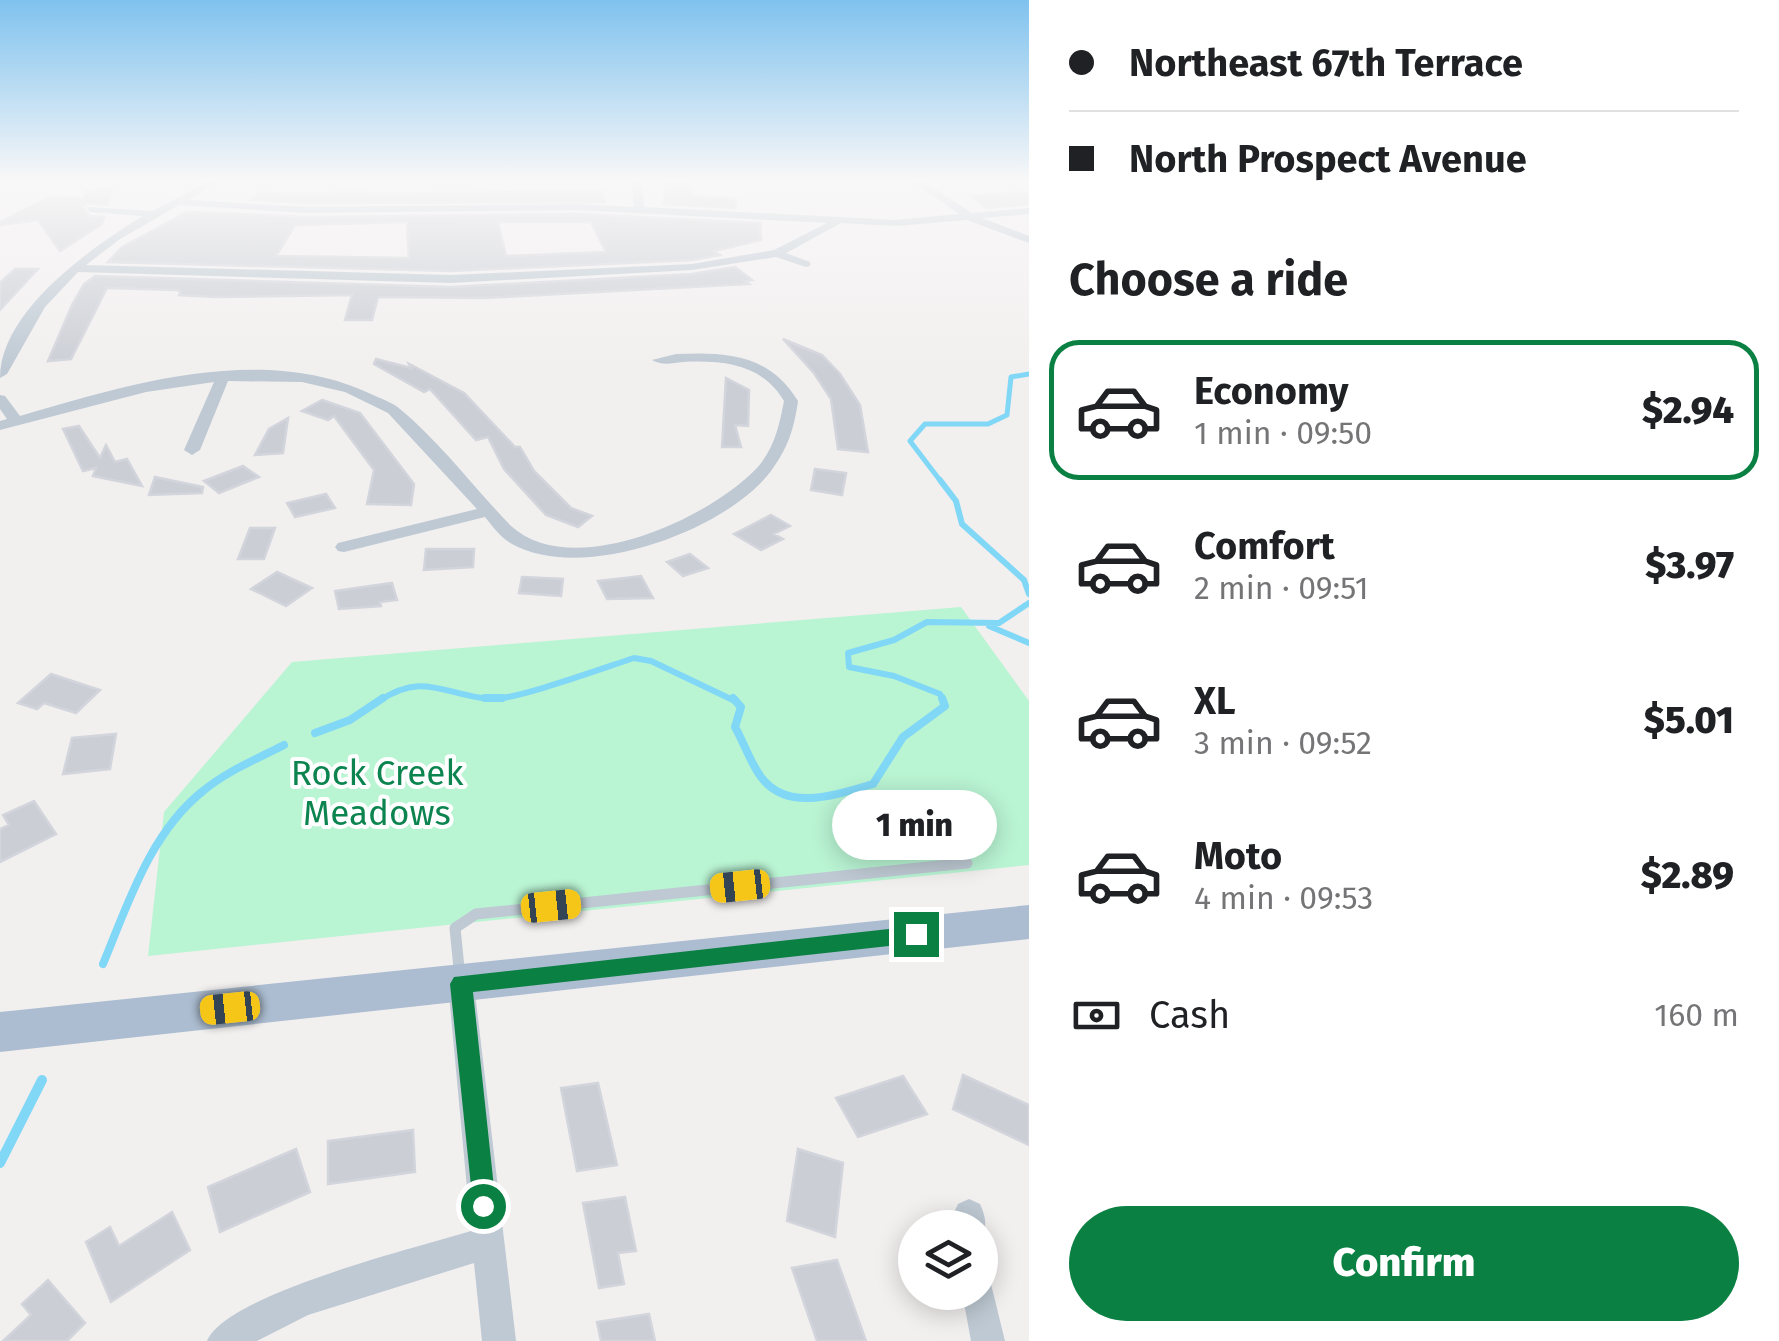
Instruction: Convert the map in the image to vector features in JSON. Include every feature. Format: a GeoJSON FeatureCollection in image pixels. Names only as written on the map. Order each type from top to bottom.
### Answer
{"type":"FeatureCollection","features":[{"type":"Feature","properties":{"kind":"main road"},"geometry":{"type":"LineString","coordinates":[[0,1032],[1029,922]]}},
{"type":"Feature","properties":{"kind":"street"},"geometry":{"type":"LineString","coordinates":[[0,374],[41,300],[72,268],[109,244]]}},
{"type":"Feature","properties":{"kind":"street"},"geometry":{"type":"LineString","coordinates":[[72,268],[451,279],[692,267],[777,253],[795,244]]}},
{"type":"Feature","properties":{"kind":"street"},"geometry":{"type":"LineString","coordinates":[[777,253],[806,264]]}},
{"type":"Feature","properties":{"kind":"street"},"geometry":{"type":"LineString","coordinates":[[0,398],[8,424],[116,394],[222,378],[315,380],[372,397],[393,410],[524,543],[556,552],[592,553],[632,544],[723,504],[764,472],[777,456],[790,424],[791,401],[780,384],[761,369],[736,360],[659,360]]}},
{"type":"Feature","properties":{"kind":"street"},"geometry":{"type":"LineString","coordinates":[[192,450],[222,378]]}},
{"type":"Feature","properties":{"kind":"street"},"geometry":{"type":"LineString","coordinates":[[344,547],[489,511]]}},
{"type":"Feature","properties":{"kind":"street"},"geometry":{"type":"LineString","coordinates":[[461,984],[499,1341]]}},
{"type":"Feature","properties":{"kind":"street"},"geometry":{"type":"LineString","coordinates":[[224,1341],[296,1302],[486,1243]]}},
{"type":"Feature","properties":{"kind":"street"},"geometry":{"type":"LineString","coordinates":[[982,1310],[988,1341]]}},
{"type":"Feature","properties":{"kind":"lane"},"geometry":{"type":"LineString","coordinates":[[461,984],[455,928],[476,914],[967,863]]}},
{"type":"Feature","properties":{"kind":"green space","name":"Rock Creek Meadows"},"geometry":{"type":"Polygon","coordinates":[[[961,607],[1029,701],[1029,865],[148,956],[164,812],[292,662],[961,607]]]}},
{"type":"Feature","properties":{"kind":"building"},"geometry":{"type":"Polygon","coordinates":[[[128,244],[284,244],[276,256],[409,258],[408,244],[503,244],[506,256],[606,252],[602,244],[746,244],[714,251],[720,255],[692,260],[451,271],[108,262],[128,244]]]}},
{"type":"Feature","properties":{"kind":"building"},"geometry":{"type":"Polygon","coordinates":[[[735,267],[752,280],[745,281],[749,284],[484,298],[378,297],[372,320],[345,320],[352,295],[214,297],[179,295],[181,291],[175,290],[107,288],[71,359],[48,361],[72,305],[84,284],[95,276],[451,287],[692,274],[735,267]]]}},
{"type":"Feature","properties":{"kind":"building"},"geometry":{"type":"Polygon","coordinates":[[[15,269],[38,269],[0,310],[0,283],[15,269]]]}},
{"type":"Feature","properties":{"kind":"building"},"geometry":{"type":"Polygon","coordinates":[[[783,339],[822,355],[840,374],[860,405],[868,452],[838,449],[831,399],[783,339]]]}},
{"type":"Feature","properties":{"kind":"building"},"geometry":{"type":"Polygon","coordinates":[[[376,359],[411,368],[409,364],[464,393],[515,447],[520,447],[534,471],[571,508],[592,516],[578,527],[546,515],[504,469],[488,437],[476,440],[430,389],[424,392],[374,364],[376,359]]]}},
{"type":"Feature","properties":{"kind":"building"},"geometry":{"type":"Polygon","coordinates":[[[726,378],[749,390],[748,426],[735,425],[741,447],[722,447],[726,378]]]}},
{"type":"Feature","properties":{"kind":"building"},"geometry":{"type":"Polygon","coordinates":[[[322,400],[360,413],[414,484],[411,505],[367,504],[374,470],[334,416],[328,420],[302,411],[322,400]]]}},
{"type":"Feature","properties":{"kind":"building"},"geometry":{"type":"Polygon","coordinates":[[[288,418],[283,453],[255,455],[269,429],[288,418]]]}},
{"type":"Feature","properties":{"kind":"building"},"geometry":{"type":"Polygon","coordinates":[[[79,426],[100,458],[106,445],[115,462],[127,459],[142,486],[93,476],[96,468],[83,471],[63,429],[79,426]]]}},
{"type":"Feature","properties":{"kind":"building"},"geometry":{"type":"Polygon","coordinates":[[[243,466],[259,477],[219,493],[204,481],[243,466]]]}},
{"type":"Feature","properties":{"kind":"building"},"geometry":{"type":"Polygon","coordinates":[[[815,469],[846,473],[842,495],[811,490],[815,469]]]}},
{"type":"Feature","properties":{"kind":"building"},"geometry":{"type":"Polygon","coordinates":[[[155,477],[203,487],[202,493],[149,495],[155,477]]]}},
{"type":"Feature","properties":{"kind":"building"},"geometry":{"type":"Polygon","coordinates":[[[326,494],[335,508],[295,517],[287,503],[326,494]]]}},
{"type":"Feature","properties":{"kind":"building"},"geometry":{"type":"Polygon","coordinates":[[[771,515],[790,526],[774,534],[783,539],[761,550],[734,534],[771,515]]]}},
{"type":"Feature","properties":{"kind":"building"},"geometry":{"type":"Polygon","coordinates":[[[250,528],[275,528],[264,559],[238,559],[250,528]]]}},
{"type":"Feature","properties":{"kind":"building"},"geometry":{"type":"Polygon","coordinates":[[[426,549],[474,549],[473,567],[424,570],[426,549]]]}},
{"type":"Feature","properties":{"kind":"building"},"geometry":{"type":"Polygon","coordinates":[[[690,554],[708,568],[683,576],[667,562],[690,554]]]}},
{"type":"Feature","properties":{"kind":"building"},"geometry":{"type":"Polygon","coordinates":[[[277,572],[312,588],[286,606],[251,589],[277,572]]]}},
{"type":"Feature","properties":{"kind":"building"},"geometry":{"type":"Polygon","coordinates":[[[641,576],[653,598],[607,599],[598,581],[641,576]]]}},
{"type":"Feature","properties":{"kind":"building"},"geometry":{"type":"Polygon","coordinates":[[[522,577],[563,579],[561,596],[519,593],[522,577]]]}},
{"type":"Feature","properties":{"kind":"building"},"geometry":{"type":"Polygon","coordinates":[[[392,583],[397,600],[380,602],[381,606],[339,609],[335,591],[392,583]]]}},
{"type":"Feature","properties":{"kind":"building"},"geometry":{"type":"Polygon","coordinates":[[[51,674],[100,690],[76,713],[44,703],[37,709],[18,703],[51,674]]]}},
{"type":"Feature","properties":{"kind":"building"},"geometry":{"type":"Polygon","coordinates":[[[116,734],[110,769],[63,774],[72,738],[116,734]]]}},
{"type":"Feature","properties":{"kind":"building"},"geometry":{"type":"Polygon","coordinates":[[[34,801],[56,834],[0,862],[0,829],[9,825],[3,815],[34,801]]]}},
{"type":"Feature","properties":{"kind":"building"},"geometry":{"type":"Polygon","coordinates":[[[963,1075],[1029,1105],[1029,1145],[953,1109],[963,1075]]]}},
{"type":"Feature","properties":{"kind":"building"},"geometry":{"type":"Polygon","coordinates":[[[903,1076],[927,1114],[858,1137],[836,1098],[903,1076]]]}},
{"type":"Feature","properties":{"kind":"building"},"geometry":{"type":"Polygon","coordinates":[[[598,1083],[617,1165],[577,1171],[561,1088],[598,1083]]]}},
{"type":"Feature","properties":{"kind":"building"},"geometry":{"type":"Polygon","coordinates":[[[413,1130],[415,1172],[328,1184],[328,1141],[413,1130]]]}},
{"type":"Feature","properties":{"kind":"building"},"geometry":{"type":"Polygon","coordinates":[[[296,1149],[310,1192],[220,1232],[208,1187],[296,1149]]]}},
{"type":"Feature","properties":{"kind":"building"},"geometry":{"type":"Polygon","coordinates":[[[798,1149],[843,1163],[835,1237],[787,1221],[798,1149]]]}},
{"type":"Feature","properties":{"kind":"building"},"geometry":{"type":"Polygon","coordinates":[[[625,1197],[636,1251],[618,1253],[624,1284],[599,1288],[583,1203],[625,1197]]]}},
{"type":"Feature","properties":{"kind":"building"},"geometry":{"type":"Polygon","coordinates":[[[172,1212],[190,1250],[111,1302],[86,1242],[110,1227],[119,1246],[172,1212]]]}},
{"type":"Feature","properties":{"kind":"building"},"geometry":{"type":"Polygon","coordinates":[[[837,1260],[866,1341],[817,1341],[792,1268],[837,1260]]]}},
{"type":"Feature","properties":{"kind":"building"},"geometry":{"type":"Polygon","coordinates":[[[48,1280],[85,1323],[67,1341],[3,1341],[31,1315],[22,1304],[48,1280]]]}},
{"type":"Feature","properties":{"kind":"building"},"geometry":{"type":"Polygon","coordinates":[[[649,1314],[655,1341],[601,1341],[597,1322],[649,1314]]]}},
{"type":"Feature","properties":{"kind":"waterway"},"geometry":{"type":"LineString","coordinates":[[942,483],[910,441],[925,424],[988,424],[1007,415],[1011,377],[1029,374]]}},
{"type":"Feature","properties":{"kind":"waterway"},"geometry":{"type":"LineString","coordinates":[[940,480],[956,501],[962,524],[1024,580],[1029,594]]}},
{"type":"Feature","properties":{"kind":"waterway"},"geometry":{"type":"LineString","coordinates":[[943,701],[940,694],[894,676],[849,667],[848,653],[894,640],[927,622],[999,623],[1029,603]]}},
{"type":"Feature","properties":{"kind":"waterway"},"geometry":{"type":"LineString","coordinates":[[989,626],[1029,643]]}},
{"type":"Feature","properties":{"kind":"waterway"},"geometry":{"type":"LineString","coordinates":[[502,698],[634,658],[651,661],[735,701]]}},
{"type":"Feature","properties":{"kind":"waterway"},"geometry":{"type":"LineString","coordinates":[[379,701],[409,687],[422,686],[474,697],[502,698]]}},
{"type":"Feature","properties":{"kind":"waterway"},"geometry":{"type":"LineString","coordinates":[[315,733],[350,720],[383,698]]}},
{"type":"Feature","properties":{"kind":"waterway"},"geometry":{"type":"LineString","coordinates":[[485,698],[502,698]]}},
{"type":"Feature","properties":{"kind":"waterway"},"geometry":{"type":"LineString","coordinates":[[733,698],[741,707],[735,727],[761,777],[772,788],[799,798],[873,784],[903,737],[945,706],[942,698]]}},
{"type":"Feature","properties":{"kind":"waterway"},"geometry":{"type":"LineString","coordinates":[[103,964],[142,871],[169,827],[212,784],[284,745]]}},
{"type":"Feature","properties":{"kind":"waterway"},"geometry":{"type":"LineString","coordinates":[[0,1163],[42,1080]]}},
{"type":"Feature","properties":{"kind":"route"},"geometry":{"type":"LineString","coordinates":[[483,1206],[461,984],[916,934]]}}]}
